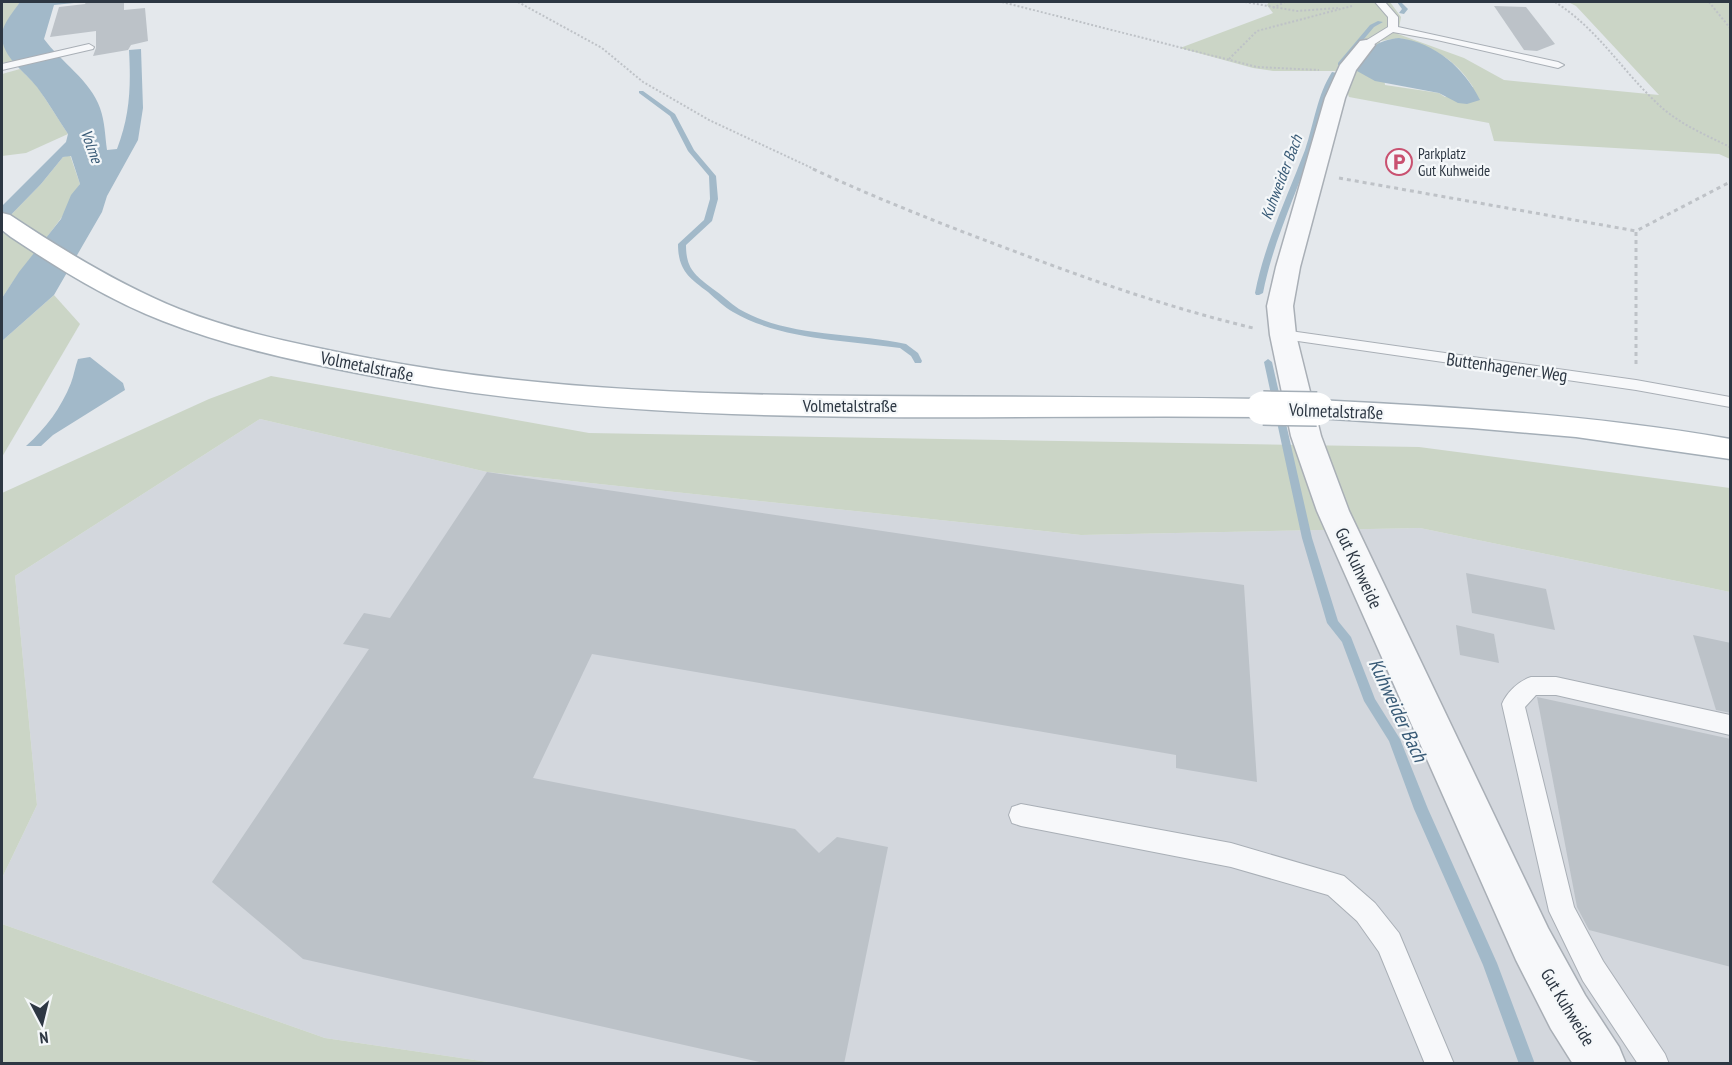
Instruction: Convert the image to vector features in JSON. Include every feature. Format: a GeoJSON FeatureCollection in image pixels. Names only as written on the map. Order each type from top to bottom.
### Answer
{"type":"FeatureCollection","features":[{"type":"Feature","properties":{"kind":"main road","name":"Volmetalstraße"},"geometry":{"type":"LineString","coordinates":[[2,220],[82,270],[150,306],[216,330],[372,368],[501,388],[695,402],[1317,409],[1469,417],[1687,441],[1731,449]]}},
{"type":"Feature","properties":{"kind":"street","name":"Gut Kuhweide"},"geometry":{"type":"LineString","coordinates":[[1356,57],[1335,98],[1288,267],[1280,306],[1283,335],[1306,436],[1333,511],[1532,944],[1568,1012],[1602,1064]]}},
{"type":"Feature","properties":{"kind":"lane"},"geometry":{"type":"LineString","coordinates":[[1356,57],[1393,28],[1393,17],[1380,2]]}},
{"type":"Feature","properties":{"kind":"lane"},"geometry":{"type":"LineString","coordinates":[[1391,29],[1437,37],[1558,65]]}},
{"type":"Feature","properties":{"kind":"lane"},"geometry":{"type":"LineString","coordinates":[[2,67],[89,47]]}},
{"type":"Feature","properties":{"kind":"lane","name":"Buttenhagener Weg"},"geometry":{"type":"LineString","coordinates":[[1283,335],[1636,385],[1731,402]]}},
{"type":"Feature","properties":{"kind":"lane"},"geometry":{"type":"LineString","coordinates":[[1655,1064],[1593,971],[1562,911],[1513,704],[1531,686],[1556,686],[1731,725]]}},
{"type":"Feature","properties":{"kind":"lane"},"geometry":{"type":"LineString","coordinates":[[1021,815],[1231,855],[1335,885],[1366,912],[1389,943],[1440,1064]]}},
{"type":"Feature","properties":{"kind":"path"},"geometry":{"type":"LineString","coordinates":[[518,2],[602,48],[643,82],[709,120],[886,203],[1106,286],[1210,318],[1283,335]]}},
{"type":"Feature","properties":{"kind":"path"},"geometry":{"type":"LineString","coordinates":[[1002,2],[1276,69],[1356,57]]}},
{"type":"Feature","properties":{"kind":"path"},"geometry":{"type":"LineString","coordinates":[[1245,2],[1273,8],[1317,10],[1380,2]]}},
{"type":"Feature","properties":{"kind":"path"},"geometry":{"type":"LineString","coordinates":[[1273,8],[1285,2]]}},
{"type":"Feature","properties":{"kind":"path"},"geometry":{"type":"LineString","coordinates":[[1555,2],[1588,27],[1660,106],[1731,147]]}},
{"type":"Feature","properties":{"kind":"path"},"geometry":{"type":"LineString","coordinates":[[1709,2],[1731,28]]}},
{"type":"Feature","properties":{"kind":"path"},"geometry":{"type":"LineString","coordinates":[[1228,59],[1257,31],[1352,6]]}},
{"type":"Feature","properties":{"kind":"path"},"geometry":{"type":"LineString","coordinates":[[1315,174],[1636,231],[1731,182]]}},
{"type":"Feature","properties":{"kind":"path"},"geometry":{"type":"LineString","coordinates":[[1636,231],[1636,385]]}},
{"type":"Feature","properties":{"kind":"shaded area"},"geometry":{"type":"Polygon","coordinates":[[[260,419],[487,472],[1081,535],[1420,528],[1730,592],[1730,1063],[495,1063],[325,1038],[2,924],[2,878],[37,805],[15,576],[260,419]]]}},
{"type":"Feature","properties":{"kind":"green space"},"geometry":{"type":"Polygon","coordinates":[[[2,2],[20,2],[5,30],[6,43],[13,61],[2,63],[2,2]]]}},
{"type":"Feature","properties":{"kind":"green space"},"geometry":{"type":"Polygon","coordinates":[[[1269,2],[1390,2],[1401,17],[1398,34],[1464,58],[1504,80],[1659,95],[1576,6],[1568,2],[1730,2],[1730,159],[1719,154],[1494,141],[1489,123],[1349,97],[1339,71],[1273,71],[1253,68],[1180,48],[1273,13],[1267,5],[1269,2]],[[1399,38],[1380,41],[1385,85],[1439,93],[1445,97],[1473,87],[1459,69],[1432,49],[1399,38]]]}},
{"type":"Feature","properties":{"kind":"green space"},"geometry":{"type":"Polygon","coordinates":[[[20,69],[37,86],[68,134],[26,153],[2,156],[2,74],[20,69]]]}},
{"type":"Feature","properties":{"kind":"green space"},"geometry":{"type":"Polygon","coordinates":[[[70,155],[80,184],[62,217],[2,298],[2,224],[41,184],[63,157],[70,155]]]}},
{"type":"Feature","properties":{"kind":"green space"},"geometry":{"type":"Polygon","coordinates":[[[54,295],[80,324],[2,457],[2,341],[54,295]]]}},
{"type":"Feature","properties":{"kind":"green space"},"geometry":{"type":"Polygon","coordinates":[[[271,376],[589,433],[1419,447],[1730,488],[1730,592],[1420,528],[1081,535],[487,472],[260,419],[15,576],[37,805],[2,878],[2,493],[209,399],[271,376]]]}},
{"type":"Feature","properties":{"kind":"green space"},"geometry":{"type":"Polygon","coordinates":[[[2,924],[325,1038],[495,1063],[2,1063],[2,924]]]}},
{"type":"Feature","properties":{"kind":"water","name":"Volme"},"geometry":{"type":"Polygon","coordinates":[[[20,2],[84,2],[54,5],[44,39],[83,80],[96,98],[103,118],[107,150],[117,149],[125,124],[130,89],[129,50],[141,49],[143,108],[138,140],[107,196],[102,212],[54,295],[2,341],[2,298],[19,272],[61,219],[71,195],[80,184],[71,156],[63,157],[41,184],[2,224],[2,206],[66,142],[68,134],[37,87],[5,50],[3,30],[20,2]]]}},
{"type":"Feature","properties":{"kind":"water"},"geometry":{"type":"Polygon","coordinates":[[[1399,38],[1437,51],[1466,78],[1480,100],[1467,104],[1458,103],[1439,93],[1375,81],[1357,71],[1362,58],[1372,47],[1399,38]]]}},
{"type":"Feature","properties":{"kind":"water"},"geometry":{"type":"Polygon","coordinates":[[[90,357],[123,383],[125,390],[53,435],[41,446],[26,446],[58,409],[71,383],[78,359],[90,357]]]}},
{"type":"Feature","properties":{"kind":"building"},"geometry":{"type":"Polygon","coordinates":[[[86,2],[124,2],[124,10],[145,8],[148,41],[131,45],[128,50],[93,56],[96,48],[96,31],[50,37],[59,7],[86,2]]]}},
{"type":"Feature","properties":{"kind":"building"},"geometry":{"type":"Polygon","coordinates":[[[1494,6],[1526,7],[1555,44],[1537,51],[1524,50],[1494,6]]]}},
{"type":"Feature","properties":{"kind":"building"},"geometry":{"type":"Polygon","coordinates":[[[487,472],[1244,585],[1257,782],[1176,768],[1176,755],[592,654],[533,778],[795,829],[819,853],[837,837],[888,847],[844,1064],[768,1064],[303,959],[212,882],[369,649],[343,644],[364,613],[390,618],[487,472]]]}},
{"type":"Feature","properties":{"kind":"building"},"geometry":{"type":"Polygon","coordinates":[[[1466,573],[1546,589],[1555,630],[1472,613],[1466,573]]]}},
{"type":"Feature","properties":{"kind":"building"},"geometry":{"type":"Polygon","coordinates":[[[1456,625],[1494,634],[1499,663],[1460,655],[1456,625]]]}},
{"type":"Feature","properties":{"kind":"building"},"geometry":{"type":"Polygon","coordinates":[[[1693,635],[1731,643],[1731,713],[1716,710],[1693,635]]]}},
{"type":"Feature","properties":{"kind":"building"},"geometry":{"type":"Polygon","coordinates":[[[1537,697],[1731,739],[1731,967],[1589,930],[1577,907],[1537,697]]]}},
{"type":"Feature","properties":{"kind":"waterway","name":"Kuhweider Bach"},"geometry":{"type":"LineString","coordinates":[[1399,2],[1405,9],[1402,13]]}},
{"type":"Feature","properties":{"kind":"waterway","name":"Kuhweider Bach"},"geometry":{"type":"LineString","coordinates":[[1340,64],[1372,26],[1380,22]]}},
{"type":"Feature","properties":{"kind":"waterway","name":"Kuhweider Bach"},"geometry":{"type":"LineString","coordinates":[[1259,293],[1269,251],[1315,130],[1324,93],[1334,73]]}},
{"type":"Feature","properties":{"kind":"waterway"},"geometry":{"type":"LineString","coordinates":[[641,92],[673,115],[691,151],[712,176],[714,199],[708,221],[682,244],[685,267],[693,277],[733,309],[760,321],[800,332],[903,346],[915,355],[918,361]]}},
{"type":"Feature","properties":{"kind":"waterway","name":"Kuhweider Bach"},"geometry":{"type":"LineString","coordinates":[[1268,362],[1307,538],[1333,623],[1347,640],[1370,701],[1394,739],[1421,809],[1490,963],[1527,1064]]}},
{"type":"Feature","properties":{"kind":"place","name":"Parkplatz Gut Kuhweide"},"geometry":{"type":"Point","coordinates":[1399,162]}}]}
